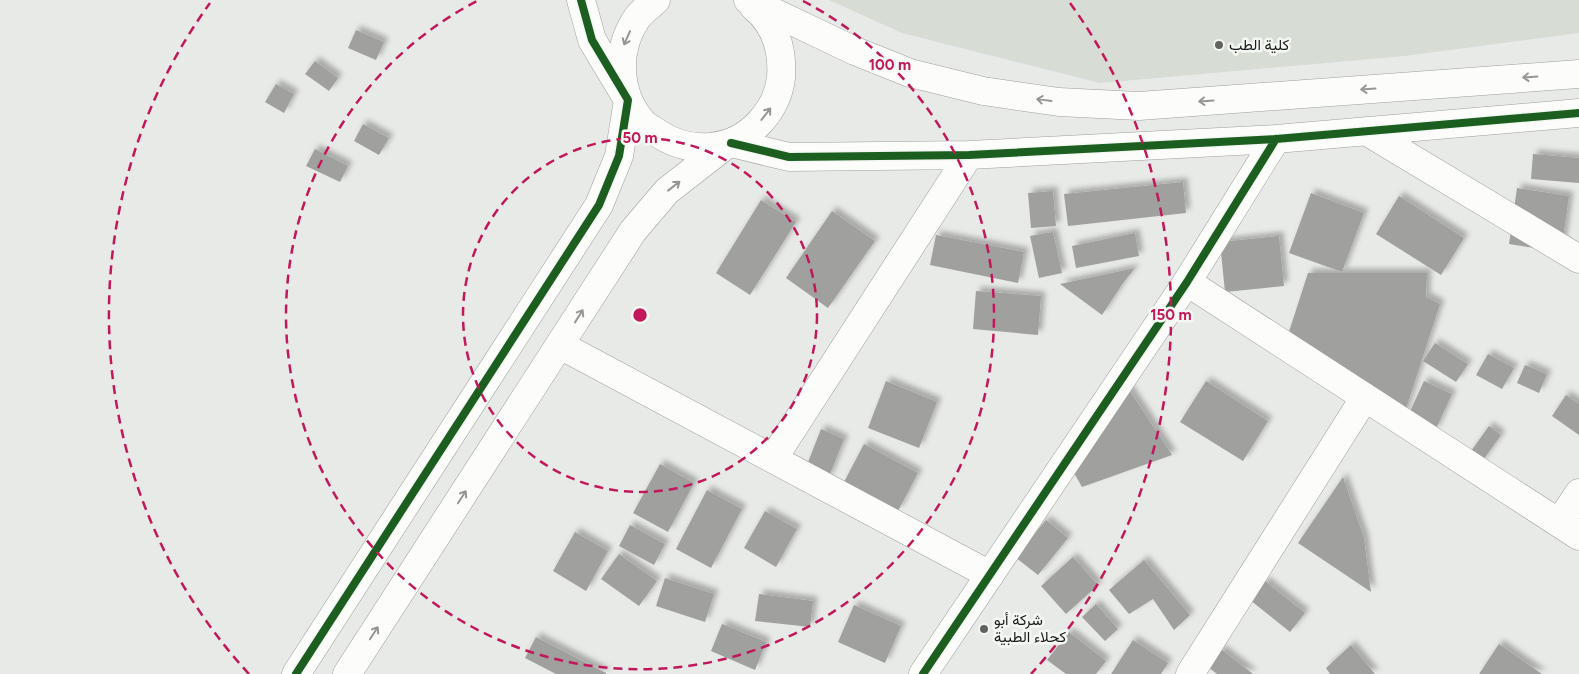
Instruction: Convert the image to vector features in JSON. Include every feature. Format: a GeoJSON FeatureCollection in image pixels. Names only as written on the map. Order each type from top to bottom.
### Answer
{"type":"FeatureCollection","features":[{"type":"Feature","properties":{"kind":"street"},"geometry":{"type":"LineString","coordinates":[[581,0],[592,40],[644,124],[668,141],[697,148],[728,144],[789,157],[969,156],[1276,139],[1579,113]]}},
{"type":"Feature","properties":{"kind":"street"},"geometry":{"type":"LineString","coordinates":[[296,674],[599,205],[620,156],[628,100],[621,72],[624,43],[637,18],[656,0]]}},
{"type":"Feature","properties":{"kind":"street"},"geometry":{"type":"LineString","coordinates":[[747,0],[855,51],[910,73],[983,91],[1059,102],[1138,106],[1579,74]]}},
{"type":"Feature","properties":{"kind":"street"},"geometry":{"type":"LineString","coordinates":[[347,674],[633,231],[667,191],[728,144],[753,130],[770,110],[780,86],[782,61],[776,35],[762,13],[747,0]]}},
{"type":"Feature","properties":{"kind":"street"},"geometry":{"type":"LineString","coordinates":[[1366,131],[1579,259]]}},
{"type":"Feature","properties":{"kind":"street"},"geometry":{"type":"LineString","coordinates":[[923,674],[1187,282],[1276,139]]}},
{"type":"Feature","properties":{"kind":"street"},"geometry":{"type":"LineString","coordinates":[[773,459],[969,156]]}},
{"type":"Feature","properties":{"kind":"street"},"geometry":{"type":"LineString","coordinates":[[1187,282],[1569,530],[1579,493]]}},
{"type":"Feature","properties":{"kind":"street"},"geometry":{"type":"LineString","coordinates":[[560,345],[990,575]]}},
{"type":"Feature","properties":{"kind":"street"},"geometry":{"type":"LineString","coordinates":[[1190,674],[1364,397]]}},
{"type":"Feature","properties":{"kind":"shaded area","name":"كلية الطب"},"geometry":{"type":"Polygon","coordinates":[[[829,0],[1579,0],[1579,33],[1404,56],[1100,83],[902,33],[829,0]]]}},
{"type":"Feature","properties":{"kind":"building"},"geometry":{"type":"Polygon","coordinates":[[[356,30],[384,42],[376,60],[348,48],[356,30]]]}},
{"type":"Feature","properties":{"kind":"building"},"geometry":{"type":"Polygon","coordinates":[[[315,61],[338,78],[329,91],[305,74],[315,61]]]}},
{"type":"Feature","properties":{"kind":"building"},"geometry":{"type":"Polygon","coordinates":[[[276,84],[294,94],[284,113],[265,102],[276,84]]]}},
{"type":"Feature","properties":{"kind":"building"},"geometry":{"type":"Polygon","coordinates":[[[363,124],[389,138],[379,155],[354,141],[363,124]]]}},
{"type":"Feature","properties":{"kind":"building"},"geometry":{"type":"Polygon","coordinates":[[[315,149],[348,166],[340,182],[306,166],[315,149]]]}},
{"type":"Feature","properties":{"kind":"building"},"geometry":{"type":"Polygon","coordinates":[[[1533,154],[1579,158],[1579,183],[1531,179],[1533,154]]]}},
{"type":"Feature","properties":{"kind":"building"},"geometry":{"type":"Polygon","coordinates":[[[1183,182],[1186,213],[1068,226],[1064,194],[1183,182]]]}},
{"type":"Feature","properties":{"kind":"building"},"geometry":{"type":"Polygon","coordinates":[[[1517,188],[1569,196],[1561,252],[1509,244],[1517,188]]]}},
{"type":"Feature","properties":{"kind":"building"},"geometry":{"type":"Polygon","coordinates":[[[1053,191],[1056,226],[1031,228],[1028,193],[1053,191]]]}},
{"type":"Feature","properties":{"kind":"building"},"geometry":{"type":"Polygon","coordinates":[[[1311,193],[1364,213],[1342,272],[1289,253],[1311,193]]]}},
{"type":"Feature","properties":{"kind":"building"},"geometry":{"type":"Polygon","coordinates":[[[1399,196],[1464,238],[1441,275],[1376,234],[1399,196]]]}},
{"type":"Feature","properties":{"kind":"building"},"geometry":{"type":"Polygon","coordinates":[[[761,200],[796,222],[750,295],[716,273],[761,200]]]}},
{"type":"Feature","properties":{"kind":"building"},"geometry":{"type":"Polygon","coordinates":[[[832,211],[875,241],[828,308],[786,278],[832,211]]]}},
{"type":"Feature","properties":{"kind":"building"},"geometry":{"type":"Polygon","coordinates":[[[1053,232],[1062,273],[1039,278],[1030,236],[1053,232]]]}},
{"type":"Feature","properties":{"kind":"building"},"geometry":{"type":"Polygon","coordinates":[[[1135,233],[1139,256],[1076,268],[1072,246],[1135,233]]]}},
{"type":"Feature","properties":{"kind":"building"},"geometry":{"type":"Polygon","coordinates":[[[936,235],[1024,252],[1018,283],[930,265],[936,235]]]}},
{"type":"Feature","properties":{"kind":"building"},"geometry":{"type":"Polygon","coordinates":[[[1279,236],[1284,286],[1225,292],[1220,242],[1279,236]]]}},
{"type":"Feature","properties":{"kind":"building"},"geometry":{"type":"Polygon","coordinates":[[[1135,268],[1102,315],[1060,284],[1135,268]]]}},
{"type":"Feature","properties":{"kind":"building"},"geometry":{"type":"Polygon","coordinates":[[[1308,273],[1427,273],[1426,297],[1440,304],[1404,415],[1286,341],[1308,273]]]}},
{"type":"Feature","properties":{"kind":"building"},"geometry":{"type":"Polygon","coordinates":[[[976,291],[1041,296],[1038,335],[973,329],[976,291]]]}},
{"type":"Feature","properties":{"kind":"building"},"geometry":{"type":"Polygon","coordinates":[[[1435,343],[1468,364],[1456,382],[1423,361],[1435,343]]]}},
{"type":"Feature","properties":{"kind":"building"},"geometry":{"type":"Polygon","coordinates":[[[1488,354],[1514,368],[1502,389],[1476,375],[1488,354]]]}},
{"type":"Feature","properties":{"kind":"building"},"geometry":{"type":"Polygon","coordinates":[[[1525,365],[1547,374],[1539,393],[1517,383],[1525,365]]]}},
{"type":"Feature","properties":{"kind":"building"},"geometry":{"type":"Polygon","coordinates":[[[886,381],[937,402],[919,448],[868,428],[886,381]]]}},
{"type":"Feature","properties":{"kind":"building"},"geometry":{"type":"Polygon","coordinates":[[[1206,381],[1268,421],[1243,461],[1180,422],[1206,381]]]}},
{"type":"Feature","properties":{"kind":"building"},"geometry":{"type":"Polygon","coordinates":[[[1424,381],[1452,394],[1435,431],[1407,418],[1424,381]]]}},
{"type":"Feature","properties":{"kind":"building"},"geometry":{"type":"Polygon","coordinates":[[[1128,388],[1172,455],[1082,487],[1074,473],[1128,388]]]}},
{"type":"Feature","properties":{"kind":"building"},"geometry":{"type":"Polygon","coordinates":[[[1566,395],[1579,404],[1579,435],[1552,416],[1566,395]]]}},
{"type":"Feature","properties":{"kind":"building"},"geometry":{"type":"Polygon","coordinates":[[[1489,426],[1501,435],[1481,463],[1469,454],[1489,426]]]}},
{"type":"Feature","properties":{"kind":"building"},"geometry":{"type":"Polygon","coordinates":[[[821,429],[844,439],[828,479],[805,470],[821,429]]]}},
{"type":"Feature","properties":{"kind":"building"},"geometry":{"type":"Polygon","coordinates":[[[864,444],[918,473],[898,511],[844,482],[864,444]]]}},
{"type":"Feature","properties":{"kind":"building"},"geometry":{"type":"Polygon","coordinates":[[[660,464],[694,483],[668,532],[633,513],[660,464]]]}},
{"type":"Feature","properties":{"kind":"building"},"geometry":{"type":"Polygon","coordinates":[[[1343,477],[1364,538],[1371,592],[1298,543],[1343,477]]]}},
{"type":"Feature","properties":{"kind":"building"},"geometry":{"type":"Polygon","coordinates":[[[707,490],[742,509],[711,568],[676,549],[707,490]]]}},
{"type":"Feature","properties":{"kind":"building"},"geometry":{"type":"Polygon","coordinates":[[[765,511],[797,529],[776,567],[744,548],[765,511]]]}},
{"type":"Feature","properties":{"kind":"building"},"geometry":{"type":"Polygon","coordinates":[[[1046,520],[1068,538],[1038,575],[1015,557],[1046,520]]]}},
{"type":"Feature","properties":{"kind":"building"},"geometry":{"type":"Polygon","coordinates":[[[630,525],[665,544],[654,565],[619,546],[630,525]]]}},
{"type":"Feature","properties":{"kind":"building"},"geometry":{"type":"Polygon","coordinates":[[[575,532],[608,551],[586,591],[553,571],[575,532]]]}},
{"type":"Feature","properties":{"kind":"building"},"geometry":{"type":"Polygon","coordinates":[[[619,554],[657,581],[639,606],[601,579],[619,554]]]}},
{"type":"Feature","properties":{"kind":"building"},"geometry":{"type":"Polygon","coordinates":[[[1073,557],[1098,585],[1066,614],[1041,586],[1073,557]]]}},
{"type":"Feature","properties":{"kind":"building"},"geometry":{"type":"Polygon","coordinates":[[[1144,560],[1190,615],[1174,630],[1153,599],[1129,614],[1109,590],[1144,560]]]}},
{"type":"Feature","properties":{"kind":"building"},"geometry":{"type":"Polygon","coordinates":[[[665,578],[714,594],[705,622],[656,606],[665,578]]]}},
{"type":"Feature","properties":{"kind":"building"},"geometry":{"type":"Polygon","coordinates":[[[1265,581],[1305,613],[1290,632],[1250,600],[1265,581]]]}},
{"type":"Feature","properties":{"kind":"building"},"geometry":{"type":"Polygon","coordinates":[[[759,594],[813,601],[810,627],[755,621],[759,594]]]}},
{"type":"Feature","properties":{"kind":"building"},"geometry":{"type":"Polygon","coordinates":[[[1096,604],[1118,629],[1105,641],[1082,617],[1096,604]]]}},
{"type":"Feature","properties":{"kind":"building"},"geometry":{"type":"Polygon","coordinates":[[[854,605],[901,626],[885,663],[838,642],[854,605]]]}},
{"type":"Feature","properties":{"kind":"building"},"geometry":{"type":"Polygon","coordinates":[[[722,624],[766,642],[755,670],[711,651],[722,624]]]}},
{"type":"Feature","properties":{"kind":"building"},"geometry":{"type":"Polygon","coordinates":[[[1069,632],[1106,661],[1096,674],[1066,674],[1047,660],[1069,632]]]}},
{"type":"Feature","properties":{"kind":"building"},"geometry":{"type":"Polygon","coordinates":[[[536,637],[606,674],[556,674],[525,658],[536,637]]]}},
{"type":"Feature","properties":{"kind":"building"},"geometry":{"type":"Polygon","coordinates":[[[1133,640],[1168,663],[1161,674],[1111,674],[1133,640]]]}},
{"type":"Feature","properties":{"kind":"building"},"geometry":{"type":"Polygon","coordinates":[[[1499,644],[1542,674],[1479,674],[1499,644]]]}},
{"type":"Feature","properties":{"kind":"building"},"geometry":{"type":"Polygon","coordinates":[[[1351,645],[1375,674],[1330,674],[1326,668],[1351,645]]]}},
{"type":"Feature","properties":{"kind":"building"},"geometry":{"type":"Polygon","coordinates":[[[1221,649],[1253,674],[1217,674],[1208,667],[1221,649]]]}},
{"type":"Feature","properties":{"kind":"cycle path"},"geometry":{"type":"LineString","coordinates":[[296,674],[599,205],[619,156],[628,100],[592,40],[581,0]]}},
{"type":"Feature","properties":{"kind":"cycle path"},"geometry":{"type":"LineString","coordinates":[[731,143],[789,157],[969,155],[1276,139],[1579,113]]}},
{"type":"Feature","properties":{"kind":"cycle path"},"geometry":{"type":"LineString","coordinates":[[923,674],[1187,282],[1276,139]]}},
{"type":"Feature","properties":{"kind":"place","name":"كلية الطب"},"geometry":{"type":"Point","coordinates":[1219,45]}},
{"type":"Feature","properties":{"kind":"place","name":"شركة أبو كحلاء الطبية"},"geometry":{"type":"Point","coordinates":[984,629]}}]}
